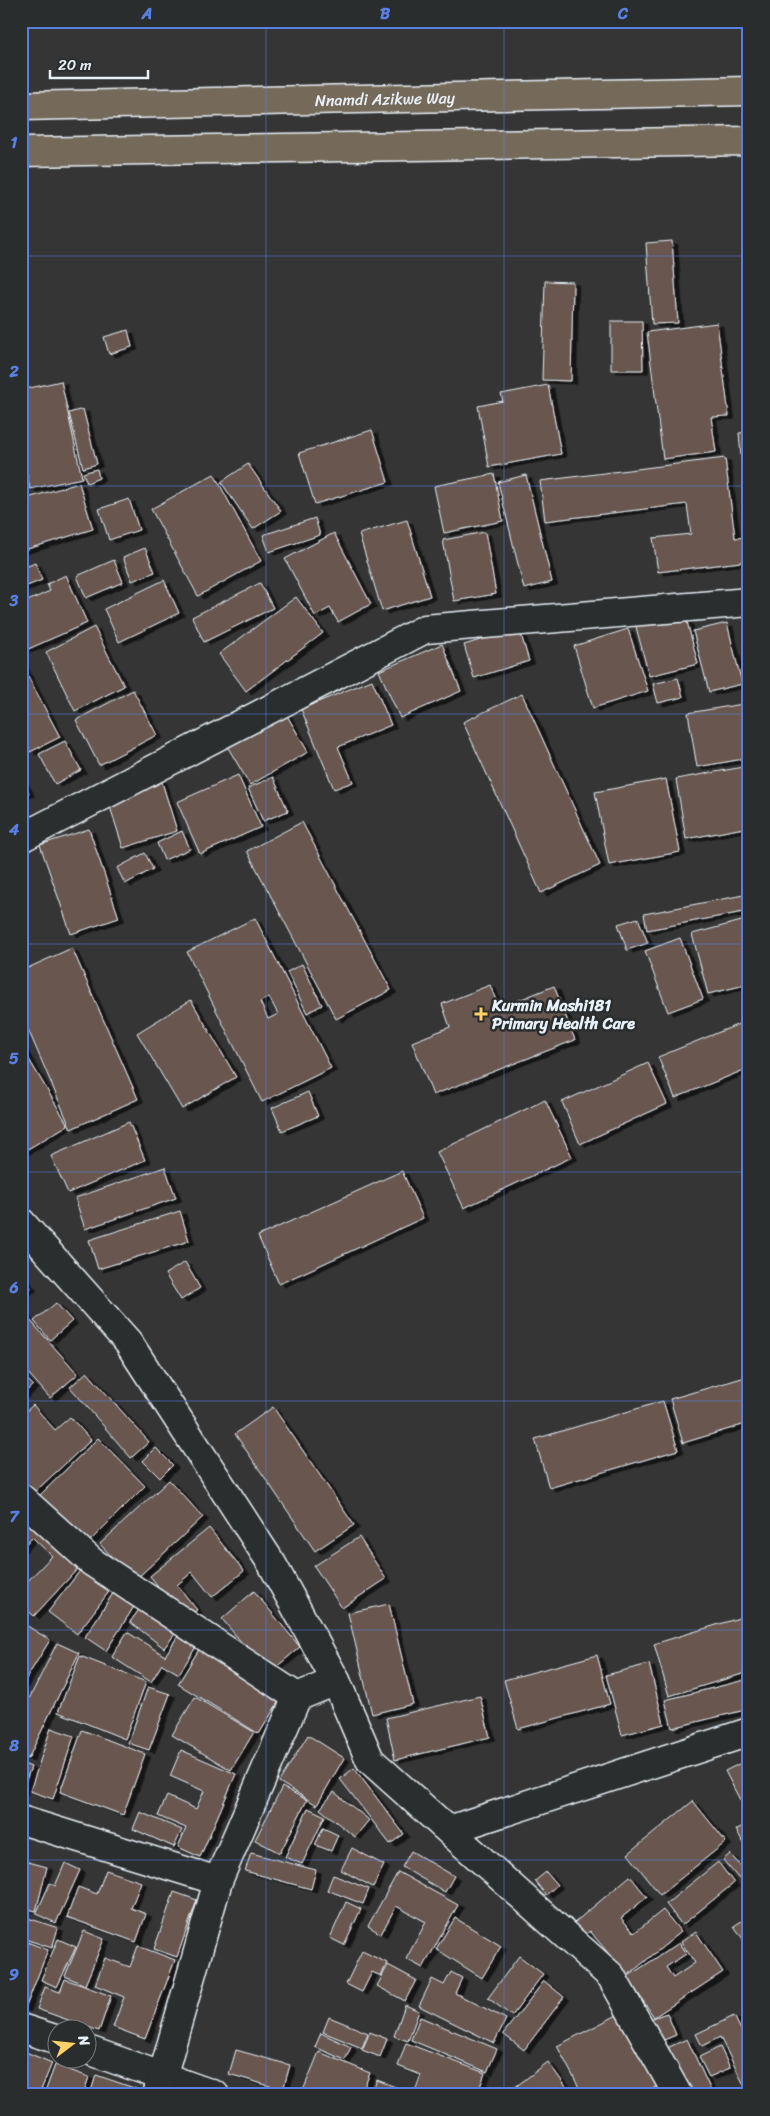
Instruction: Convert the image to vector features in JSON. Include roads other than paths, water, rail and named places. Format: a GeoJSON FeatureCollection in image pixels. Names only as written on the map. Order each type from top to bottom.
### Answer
{"type":"FeatureCollection","features":[{"type":"Feature","properties":{"kind":"highway","name":"Nnamdi Azikwe Way"},"geometry":{"type":"LineString","coordinates":[[21,106],[749,91]]}},
{"type":"Feature","properties":{"kind":"highway"},"geometry":{"type":"LineString","coordinates":[[21,152],[749,142]]}},
{"type":"Feature","properties":{"kind":"street"},"geometry":{"type":"LineString","coordinates":[[21,838],[426,629],[749,602]]}},
{"type":"Feature","properties":{"kind":"street"},"geometry":{"type":"LineString","coordinates":[[21,1222],[128,1342],[272,1564],[336,1681],[370,1760],[611,1976],[678,2095]]}},
{"type":"Feature","properties":{"kind":"street"},"geometry":{"type":"LineString","coordinates":[[21,1498],[92,1562],[297,1697]]}},
{"type":"Feature","properties":{"kind":"street"},"geometry":{"type":"LineString","coordinates":[[160,2085],[218,1881],[297,1697],[336,1681]]}},
{"type":"Feature","properties":{"kind":"street"},"geometry":{"type":"LineString","coordinates":[[449,1830],[749,1732]]}},
{"type":"Feature","properties":{"kind":"street"},"geometry":{"type":"LineString","coordinates":[[21,1820],[218,1881]]}},
{"type":"Feature","properties":{"kind":"street"},"geometry":{"type":"LineString","coordinates":[[21,2028],[48,2037]]}},
{"type":"Feature","properties":{"kind":"street"},"geometry":{"type":"LineString","coordinates":[[98,2055],[160,2085],[215,2095]]}},
{"type":"Feature","properties":{"kind":"place","name":"Kurmin Mashi181 Primary Health Care"},"geometry":{"type":"Point","coordinates":[481,1014]}}]}
